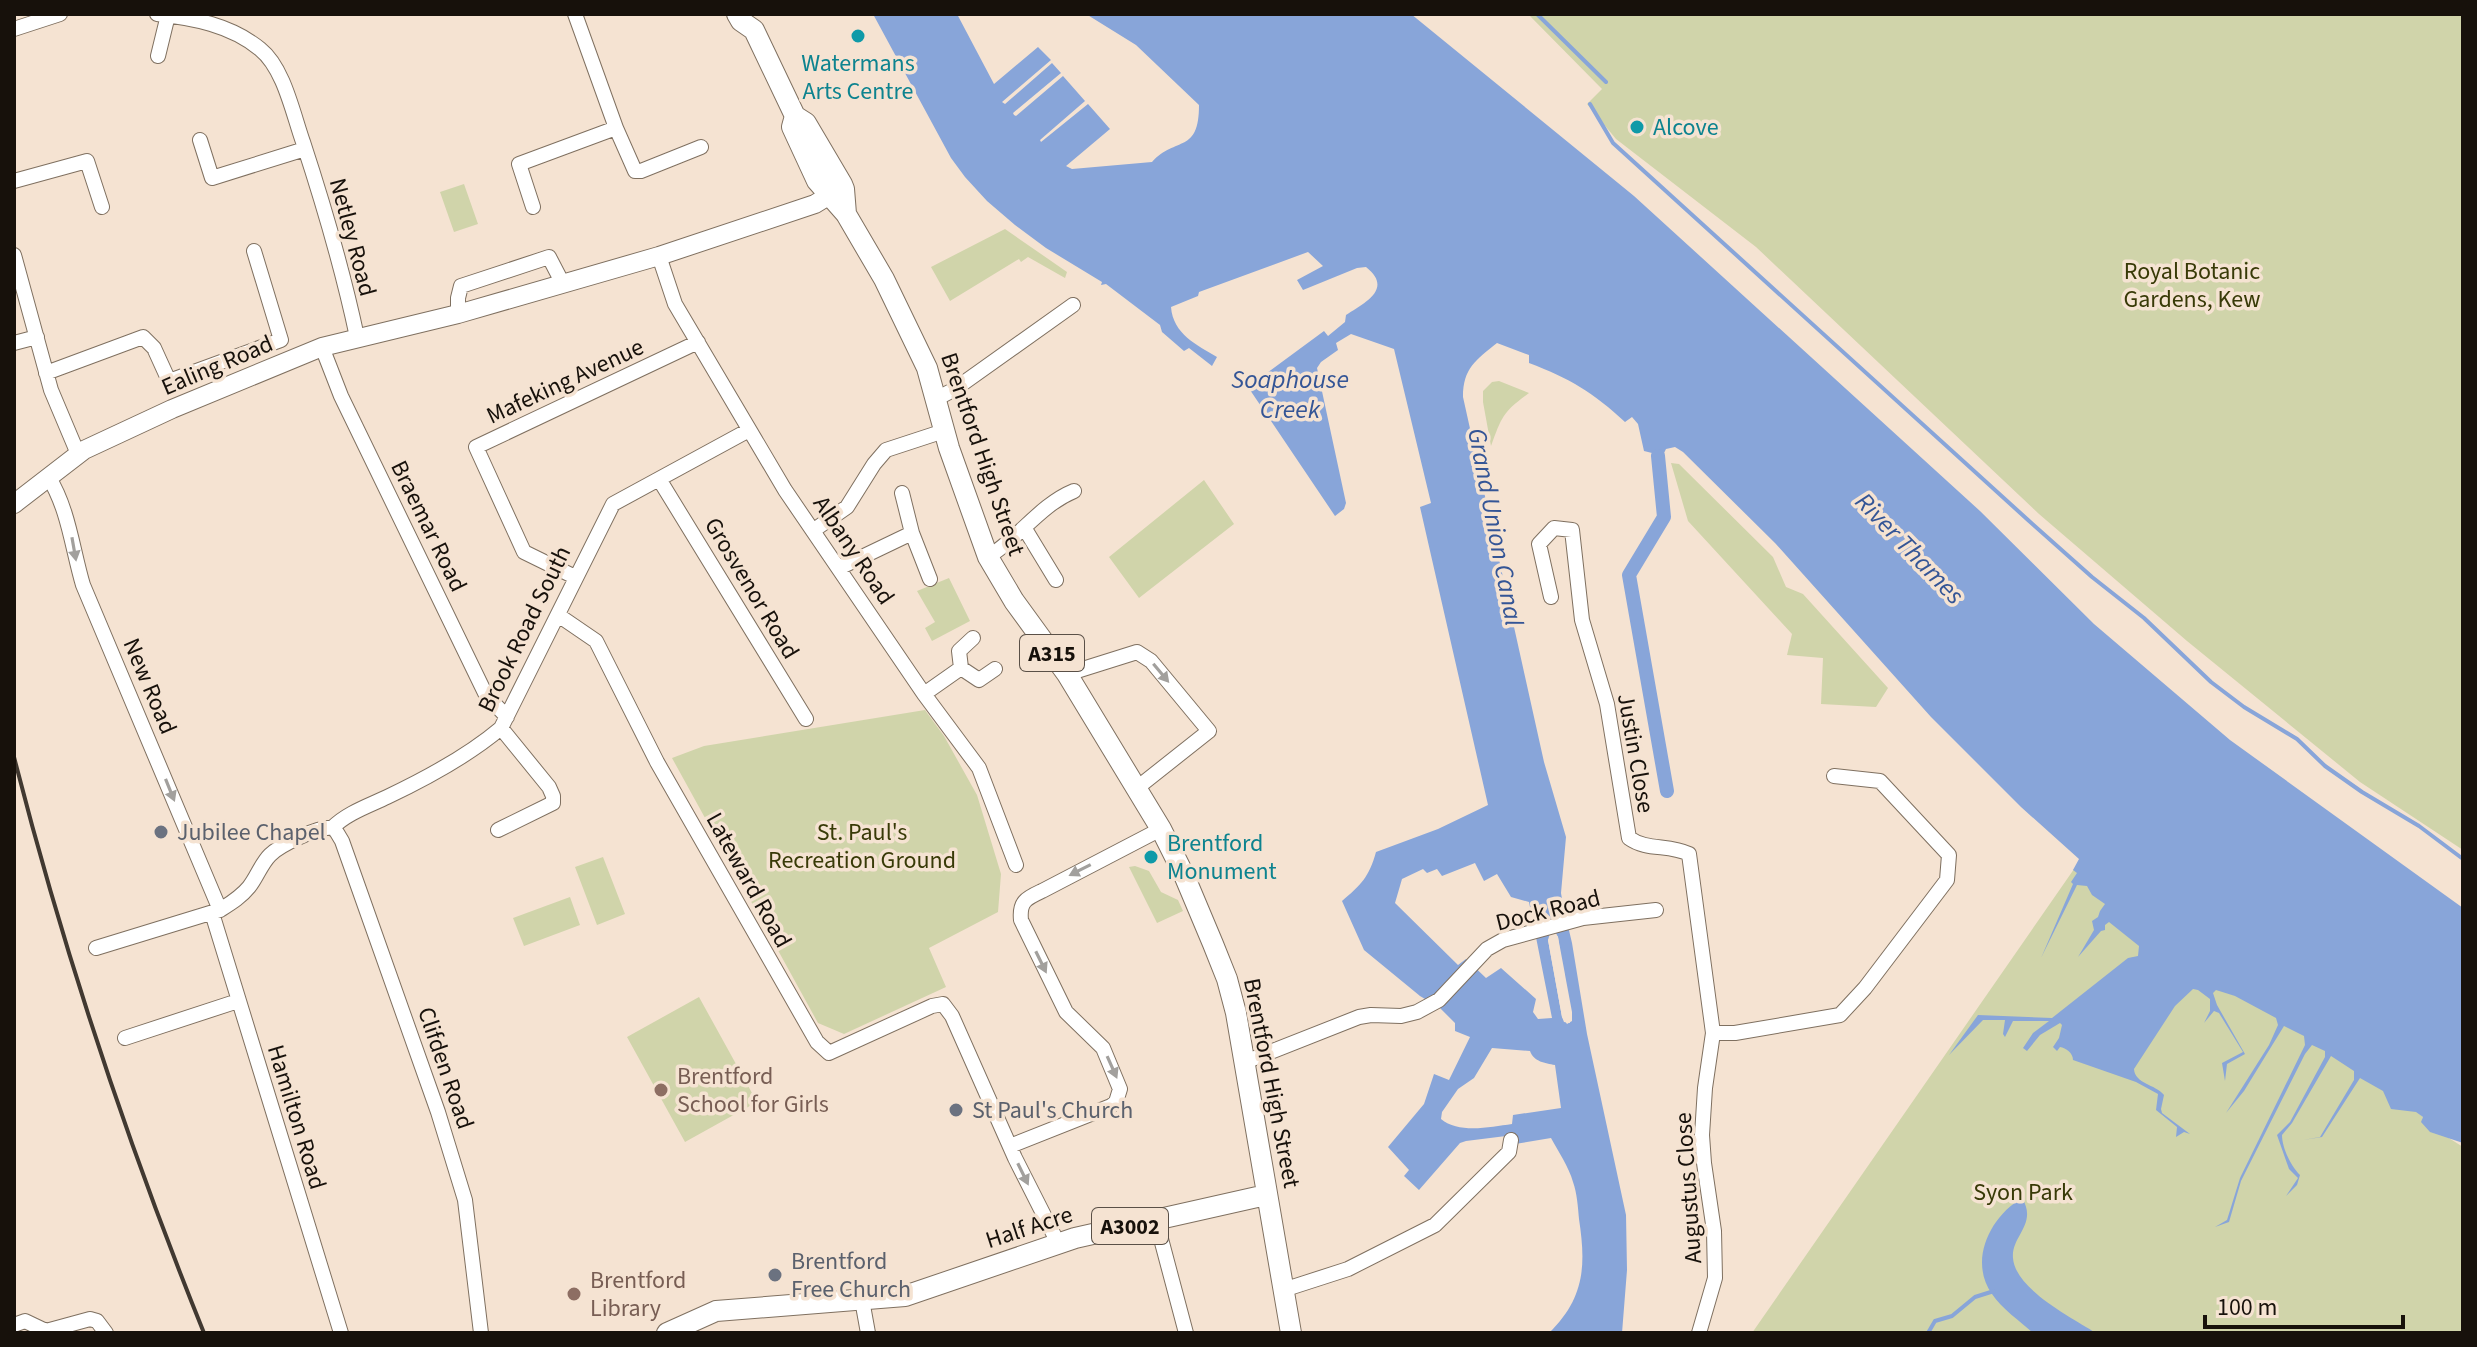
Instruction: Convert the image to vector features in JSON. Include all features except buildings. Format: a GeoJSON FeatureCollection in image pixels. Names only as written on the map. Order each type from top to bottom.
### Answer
{"type":"FeatureCollection","features":[{"type":"Feature","properties":{"kind":"main road","name":"Brentford High Street"},"geometry":{"type":"LineString","coordinates":[[737,14],[741,21],[754,22],[795,116],[806,123],[844,189],[846,214]]}},
{"type":"Feature","properties":{"kind":"main road","name":"Brentford High Street"},"geometry":{"type":"LineString","coordinates":[[795,116],[792,127],[817,181],[846,214],[927,368],[944,431],[988,557],[1014,601],[1067,674],[1161,829],[1184,875],[1227,979],[1245,1062],[1291,1333]]}},
{"type":"Feature","properties":{"kind":"main road"},"geometry":{"type":"LineString","coordinates":[[828,196],[836,174]]}},
{"type":"Feature","properties":{"kind":"main road","name":"Ealing Road"},"geometry":{"type":"LineString","coordinates":[[14,504],[78,454],[172,409],[322,347],[458,314],[659,256],[803,209],[828,196]]}},
{"type":"Feature","properties":{"kind":"main road","name":"Half Acre"},"geometry":{"type":"LineString","coordinates":[[862,1300],[905,1296],[1058,1243],[1266,1195]]}},
{"type":"Feature","properties":{"kind":"main road","name":"A3002"},"geometry":{"type":"LineString","coordinates":[[667,1333],[716,1311],[862,1300]]}},
{"type":"Feature","properties":{"kind":"street"},"geometry":{"type":"LineString","coordinates":[[14,29],[60,14]]}},
{"type":"Feature","properties":{"kind":"street"},"geometry":{"type":"LineString","coordinates":[[157,14],[168,15],[158,56]]}},
{"type":"Feature","properties":{"kind":"street"},"geometry":{"type":"LineString","coordinates":[[575,14],[635,171],[701,147]]}},
{"type":"Feature","properties":{"kind":"street","name":"Netley Road"},"geometry":{"type":"LineString","coordinates":[[168,15],[188,17],[216,26],[259,48],[272,62],[286,91],[327,219],[357,337]]}},
{"type":"Feature","properties":{"kind":"street"},"geometry":{"type":"LineString","coordinates":[[533,207],[519,164],[616,128]]}},
{"type":"Feature","properties":{"kind":"street"},"geometry":{"type":"LineString","coordinates":[[200,140],[212,178],[305,149]]}},
{"type":"Feature","properties":{"kind":"street"},"geometry":{"type":"LineString","coordinates":[[14,181],[87,161],[102,207]]}},
{"type":"Feature","properties":{"kind":"street","name":"Ealing Road"},"geometry":{"type":"LineString","coordinates":[[46,373],[143,337],[154,348],[169,381],[281,340],[254,251]]}},
{"type":"Feature","properties":{"kind":"street"},"geometry":{"type":"LineString","coordinates":[[14,255],[46,373],[58,410],[78,454]]}},
{"type":"Feature","properties":{"kind":"street","name":"Albany Road"},"geometry":{"type":"LineString","coordinates":[[659,256],[675,304],[785,490],[924,694],[979,768],[1016,865]]}},
{"type":"Feature","properties":{"kind":"street"},"geometry":{"type":"LineString","coordinates":[[458,314],[461,286],[549,257],[563,284]]}},
{"type":"Feature","properties":{"kind":"street"},"geometry":{"type":"LineString","coordinates":[[936,399],[955,389],[1073,305]]}},
{"type":"Feature","properties":{"kind":"street"},"geometry":{"type":"LineString","coordinates":[[14,343],[37,337]]}},
{"type":"Feature","properties":{"kind":"street","name":"Mafeking Avenue"},"geometry":{"type":"LineString","coordinates":[[575,577],[524,552],[476,447],[698,342]]}},
{"type":"Feature","properties":{"kind":"street","name":"Braemar Road"},"geometry":{"type":"LineString","coordinates":[[322,347],[341,396],[486,695],[553,796],[553,803],[498,830]]}},
{"type":"Feature","properties":{"kind":"street","name":"Brook Road South"},"geometry":{"type":"LineString","coordinates":[[216,912],[236,900],[273,852],[315,830],[332,828],[347,816],[472,751],[504,722],[613,504],[749,430]]}},
{"type":"Feature","properties":{"kind":"street"},"geometry":{"type":"LineString","coordinates":[[814,530],[847,507],[886,450],[944,431]]}},
{"type":"Feature","properties":{"kind":"street","name":"New Road"},"geometry":{"type":"LineString","coordinates":[[48,476],[70,525],[83,585],[216,912]]}},
{"type":"Feature","properties":{"kind":"street","name":"Grosvenor Road"},"geometry":{"type":"LineString","coordinates":[[659,479],[806,719]]}},
{"type":"Feature","properties":{"kind":"street"},"geometry":{"type":"LineString","coordinates":[[988,557],[1025,529],[1032,519],[1074,491]]}},
{"type":"Feature","properties":{"kind":"street"},"geometry":{"type":"LineString","coordinates":[[902,493],[912,533],[930,579]]}},
{"type":"Feature","properties":{"kind":"street","name":"Justin Close"},"geometry":{"type":"LineString","coordinates":[[1551,597],[1539,544],[1554,528],[1572,530],[1582,620],[1607,704],[1629,838],[1639,845],[1677,848],[1689,854],[1713,1033]]}},
{"type":"Feature","properties":{"kind":"street"},"geometry":{"type":"LineString","coordinates":[[1025,529],[1056,580]]}},
{"type":"Feature","properties":{"kind":"street"},"geometry":{"type":"LineString","coordinates":[[839,568],[912,533]]}},
{"type":"Feature","properties":{"kind":"street","name":"Lateward Road"},"geometry":{"type":"LineString","coordinates":[[558,615],[596,641],[657,762],[817,1042],[829,1053],[938,1004],[947,1007],[1010,1146]]}},
{"type":"Feature","properties":{"kind":"street"},"geometry":{"type":"LineString","coordinates":[[973,638],[959,651],[961,668],[979,680],[995,669]]}},
{"type":"Feature","properties":{"kind":"street"},"geometry":{"type":"LineString","coordinates":[[1067,674],[1137,652],[1151,661],[1209,731],[1137,788]]}},
{"type":"Feature","properties":{"kind":"street"},"geometry":{"type":"LineString","coordinates":[[924,694],[961,668]]}},
{"type":"Feature","properties":{"kind":"street"},"geometry":{"type":"LineString","coordinates":[[1713,1033],[1735,1033],[1840,1015],[1865,988],[1947,880],[1949,855],[1880,781],[1834,776]]}},
{"type":"Feature","properties":{"kind":"street","name":"Clifden Road"},"geometry":{"type":"LineString","coordinates":[[332,828],[342,841],[395,987],[465,1200],[481,1333]]}},
{"type":"Feature","properties":{"kind":"street"},"geometry":{"type":"LineString","coordinates":[[1058,1243],[1010,1146],[1111,1106],[1119,1094],[1116,1075],[1103,1048],[1066,1012],[1021,920],[1021,907],[1029,896],[1161,829]]}},
{"type":"Feature","properties":{"kind":"street","name":"Dock Road"},"geometry":{"type":"LineString","coordinates":[[1245,1062],[1359,1017],[1401,1016],[1439,1000],[1487,949],[1503,940],[1583,918],[1656,910]]}},
{"type":"Feature","properties":{"kind":"street"},"geometry":{"type":"LineString","coordinates":[[96,948],[216,912]]}},
{"type":"Feature","properties":{"kind":"street","name":"Hamilton Road"},"geometry":{"type":"LineString","coordinates":[[216,912],[238,1001],[341,1333]]}},
{"type":"Feature","properties":{"kind":"street"},"geometry":{"type":"LineString","coordinates":[[125,1038],[238,1001]]}},
{"type":"Feature","properties":{"kind":"street","name":"Augustus Close"},"geometry":{"type":"LineString","coordinates":[[1699,1333],[1715,1278],[1714,1231],[1702,1135],[1713,1033]]}},
{"type":"Feature","properties":{"kind":"street"},"geometry":{"type":"LineString","coordinates":[[1283,1290],[1348,1269],[1435,1225],[1509,1152],[1511,1140]]}},
{"type":"Feature","properties":{"kind":"street"},"geometry":{"type":"LineString","coordinates":[[1156,1220],[1186,1333]]}},
{"type":"Feature","properties":{"kind":"street"},"geometry":{"type":"LineString","coordinates":[[862,1300],[868,1333]]}},
{"type":"Feature","properties":{"kind":"street"},"geometry":{"type":"LineString","coordinates":[[14,1325],[25,1321],[46,1331],[90,1319],[97,1321],[106,1333]]}},
{"type":"Feature","properties":{"kind":"green space","name":"Royal Botanic Gardens, Kew"},"geometry":{"type":"Polygon","coordinates":[[[1528,14],[2463,14],[2463,850],[2360,782],[2187,641],[2039,514],[1756,247],[1616,139],[1587,104],[1602,89],[1528,14]]]}},
{"type":"Feature","properties":{"kind":"green space"},"geometry":{"type":"Polygon","coordinates":[[[464,184],[478,224],[454,232],[440,192],[464,184]]]}},
{"type":"Feature","properties":{"kind":"green space"},"geometry":{"type":"Polygon","coordinates":[[[1005,229],[1067,272],[1065,278],[1028,257],[1021,262],[1019,259],[950,301],[931,267],[1005,229]]]}},
{"type":"Feature","properties":{"kind":"green space"},"geometry":{"type":"Polygon","coordinates":[[[1499,381],[1529,393],[1504,415],[1491,446],[1483,391],[1492,382],[1499,381]]]}},
{"type":"Feature","properties":{"kind":"green space"},"geometry":{"type":"Polygon","coordinates":[[[1671,463],[1679,464],[1773,557],[1786,587],[1803,594],[1888,688],[1876,707],[1821,704],[1823,658],[1787,655],[1792,634],[1688,521],[1671,463]]]}},
{"type":"Feature","properties":{"kind":"green space"},"geometry":{"type":"Polygon","coordinates":[[[1204,480],[1234,524],[1139,598],[1109,557],[1204,480]]]}},
{"type":"Feature","properties":{"kind":"green space"},"geometry":{"type":"Polygon","coordinates":[[[949,578],[970,621],[932,641],[925,628],[935,622],[917,591],[949,578]]]}},
{"type":"Feature","properties":{"kind":"green space","name":"St. Paul's Recreation Ground"},"geometry":{"type":"Polygon","coordinates":[[[925,710],[944,736],[977,795],[1001,874],[998,912],[929,948],[946,987],[844,1034],[818,1023],[672,758],[704,746],[925,710]]]}},
{"type":"Feature","properties":{"kind":"green space"},"geometry":{"type":"Polygon","coordinates":[[[603,857],[625,914],[597,925],[575,867],[603,857]]]}},
{"type":"Feature","properties":{"kind":"green space","name":"Syon Park"},"geometry":{"type":"Polygon","coordinates":[[[2081,859],[2225,932],[2423,1117],[2422,1121],[2463,1147],[2463,1333],[1752,1333],[2081,859]]]}},
{"type":"Feature","properties":{"kind":"green space"},"geometry":{"type":"Polygon","coordinates":[[[1129,867],[1149,871],[1161,892],[1178,900],[1183,911],[1157,923],[1129,867]]]}},
{"type":"Feature","properties":{"kind":"green space"},"geometry":{"type":"Polygon","coordinates":[[[570,897],[580,925],[524,946],[513,918],[570,897]]]}},
{"type":"Feature","properties":{"kind":"green space"},"geometry":{"type":"Polygon","coordinates":[[[699,997],[757,1102],[685,1142],[627,1037],[699,997]]]}},
{"type":"Feature","properties":{"kind":"water"},"geometry":{"type":"Polygon","coordinates":[[[873,14],[957,14],[994,84],[1038,47],[1051,60],[1002,102],[1005,104],[1052,63],[1061,73],[1013,113],[1016,116],[1063,76],[1085,101],[1041,142],[1088,104],[1110,129],[1066,166],[1072,169],[1152,162],[1190,138],[1198,120],[1199,105],[1136,45],[1086,14],[1411,14],[1634,196],[1980,511],[2094,624],[2230,740],[2463,908],[2463,1143],[2430,1132],[2421,1122],[2423,1117],[2416,1112],[2391,1109],[2383,1091],[2360,1078],[2322,1137],[2303,1140],[2320,1137],[2354,1080],[2354,1071],[2331,1056],[2282,1135],[2288,1156],[2300,1175],[2297,1185],[2286,1196],[2298,1178],[2289,1169],[2277,1135],[2290,1122],[2325,1057],[2325,1051],[2312,1045],[2241,1181],[2229,1222],[2215,1227],[2227,1220],[2240,1178],[2305,1045],[2304,1036],[2284,1026],[2244,1091],[2226,1113],[2269,1045],[2278,1025],[2276,1018],[2235,996],[2216,990],[2213,993],[2245,1054],[2227,1064],[2225,1081],[2222,1063],[2243,1052],[2219,1013],[2214,1011],[2204,1023],[2210,1011],[2210,999],[2193,989],[2175,1006],[2134,1069],[2138,1078],[2164,1095],[2162,1113],[2190,1134],[2184,1132],[2176,1137],[2177,1127],[2156,1110],[2158,1094],[2136,1082],[2073,1060],[2065,1048],[2060,1047],[2057,1051],[2053,1047],[2059,1038],[2060,1023],[2040,1035],[2027,1051],[2023,1048],[2033,1033],[2049,1021],[2013,1021],[2005,1037],[2005,1020],[1983,1020],[1949,1055],[1978,1015],[2052,1018],[2128,958],[2138,956],[2139,946],[2109,922],[2078,957],[2094,930],[2092,921],[2105,904],[2092,895],[2087,886],[2077,885],[2041,958],[2073,884],[2071,882],[2077,873],[2073,870],[2079,859],[2021,807],[1931,717],[1775,543],[1683,452],[1675,447],[1666,449],[1663,455],[1644,451],[1638,424],[1632,417],[1625,422],[1580,387],[1529,363],[1529,355],[1497,343],[1468,372],[1463,397],[1544,762],[1566,837],[1561,893],[1587,1034],[1626,1215],[1627,1270],[1622,1333],[1549,1333],[1570,1307],[1582,1266],[1576,1195],[1566,1165],[1551,1138],[1515,1144],[1514,1135],[1460,1143],[1419,1190],[1404,1176],[1409,1170],[1388,1147],[1424,1104],[1434,1074],[1449,1080],[1470,1037],[1455,1031],[1455,1023],[1440,1008],[1420,996],[1364,950],[1342,901],[1364,880],[1376,852],[1438,829],[1488,805],[1420,507],[1431,503],[1394,349],[1351,334],[1336,343],[1338,350],[1317,368],[1346,503],[1335,516],[1248,387],[1324,331],[1328,336],[1345,322],[1346,315],[1361,306],[1377,289],[1374,275],[1366,267],[1357,268],[1303,290],[1297,280],[1323,266],[1308,252],[1199,292],[1198,296],[1171,307],[1181,332],[1217,357],[1212,366],[1189,348],[1184,351],[1162,332],[1160,325],[1106,284],[1101,285],[1102,282],[1015,225],[987,201],[951,158],[873,14]],[[1475,863],[1442,876],[1437,869],[1427,873],[1423,869],[1402,879],[1395,903],[1458,965],[1466,959],[1486,978],[1501,968],[1536,999],[1533,1012],[1538,1019],[1552,1018],[1529,902],[1511,897],[1497,874],[1484,881],[1475,863]],[[1555,932],[1548,940],[1562,1017],[1564,1022],[1570,1023],[1555,932]],[[1492,1048],[1474,1078],[1458,1089],[1442,1112],[1441,1119],[1448,1124],[1485,1128],[1512,1124],[1513,1115],[1561,1108],[1555,1065],[1537,1060],[1530,1051],[1492,1048]]]}},
{"type":"Feature","properties":{"kind":"water"},"geometry":{"type":"Polygon","coordinates":[[[2022,1198],[2027,1215],[2013,1250],[2016,1270],[2023,1281],[2046,1302],[2096,1333],[2033,1333],[1992,1294],[1982,1267],[1986,1240],[2001,1216],[2022,1198]]]}},
{"type":"Feature","properties":{"kind":"pier"},"geometry":{"type":"Polygon","coordinates":[[[1555,932],[1572,1012],[1572,1021],[1567,1024],[1562,1017],[1548,940],[1550,933],[1555,932]]]}},
{"type":"Feature","properties":{"kind":"waterway"},"geometry":{"type":"LineString","coordinates":[[1537,14],[1606,82]]}},
{"type":"Feature","properties":{"kind":"waterway"},"geometry":{"type":"LineString","coordinates":[[1590,104],[1613,143],[2028,520],[2144,618],[2211,682],[2244,707],[2297,739],[2325,766],[2362,792],[2419,826],[2463,859]]}},
{"type":"Feature","properties":{"kind":"waterway"},"geometry":{"type":"LineString","coordinates":[[1658,456],[1664,517],[1629,575],[1667,791]]}},
{"type":"Feature","properties":{"kind":"waterway"},"geometry":{"type":"LineString","coordinates":[[1928,1333],[1935,1321],[1952,1316],[1975,1297],[1994,1291]]}},
{"type":"Feature","properties":{"kind":"railway"},"geometry":{"type":"LineString","coordinates":[[14,757],[54,903],[99,1048],[149,1191],[204,1333]]}},
{"type":"Feature","properties":{"kind":"place","name":"Watermans Arts Centre"},"geometry":{"type":"Point","coordinates":[858,36]}},
{"type":"Feature","properties":{"kind":"place","name":"Alcove"},"geometry":{"type":"Point","coordinates":[1637,127]}},
{"type":"Feature","properties":{"kind":"place","name":"Jubilee Chapel"},"geometry":{"type":"Point","coordinates":[161,832]}},
{"type":"Feature","properties":{"kind":"place","name":"Brentford Monument"},"geometry":{"type":"Point","coordinates":[1151,857]}},
{"type":"Feature","properties":{"kind":"place","name":"Brentford School for Girls"},"geometry":{"type":"Point","coordinates":[661,1090]}},
{"type":"Feature","properties":{"kind":"place","name":"St Paul's Church"},"geometry":{"type":"Point","coordinates":[956,1110]}},
{"type":"Feature","properties":{"kind":"place","name":"Brentford Free Church"},"geometry":{"type":"Point","coordinates":[775,1275]}},
{"type":"Feature","properties":{"kind":"place","name":"Brentford Library"},"geometry":{"type":"Point","coordinates":[574,1294]}},
{"type":"Feature","properties":{"kind":"water label","name":"Soaphouse Creek"},"geometry":{"type":"Point","coordinates":[1290,394]}},
{"type":"Feature","properties":{"kind":"water label","name":"Grand Union Canal"},"geometry":{"type":"Point","coordinates":[1496,527]}},
{"type":"Feature","properties":{"kind":"water label","name":"River Thames"},"geometry":{"type":"Point","coordinates":[1910,548]}}]}
